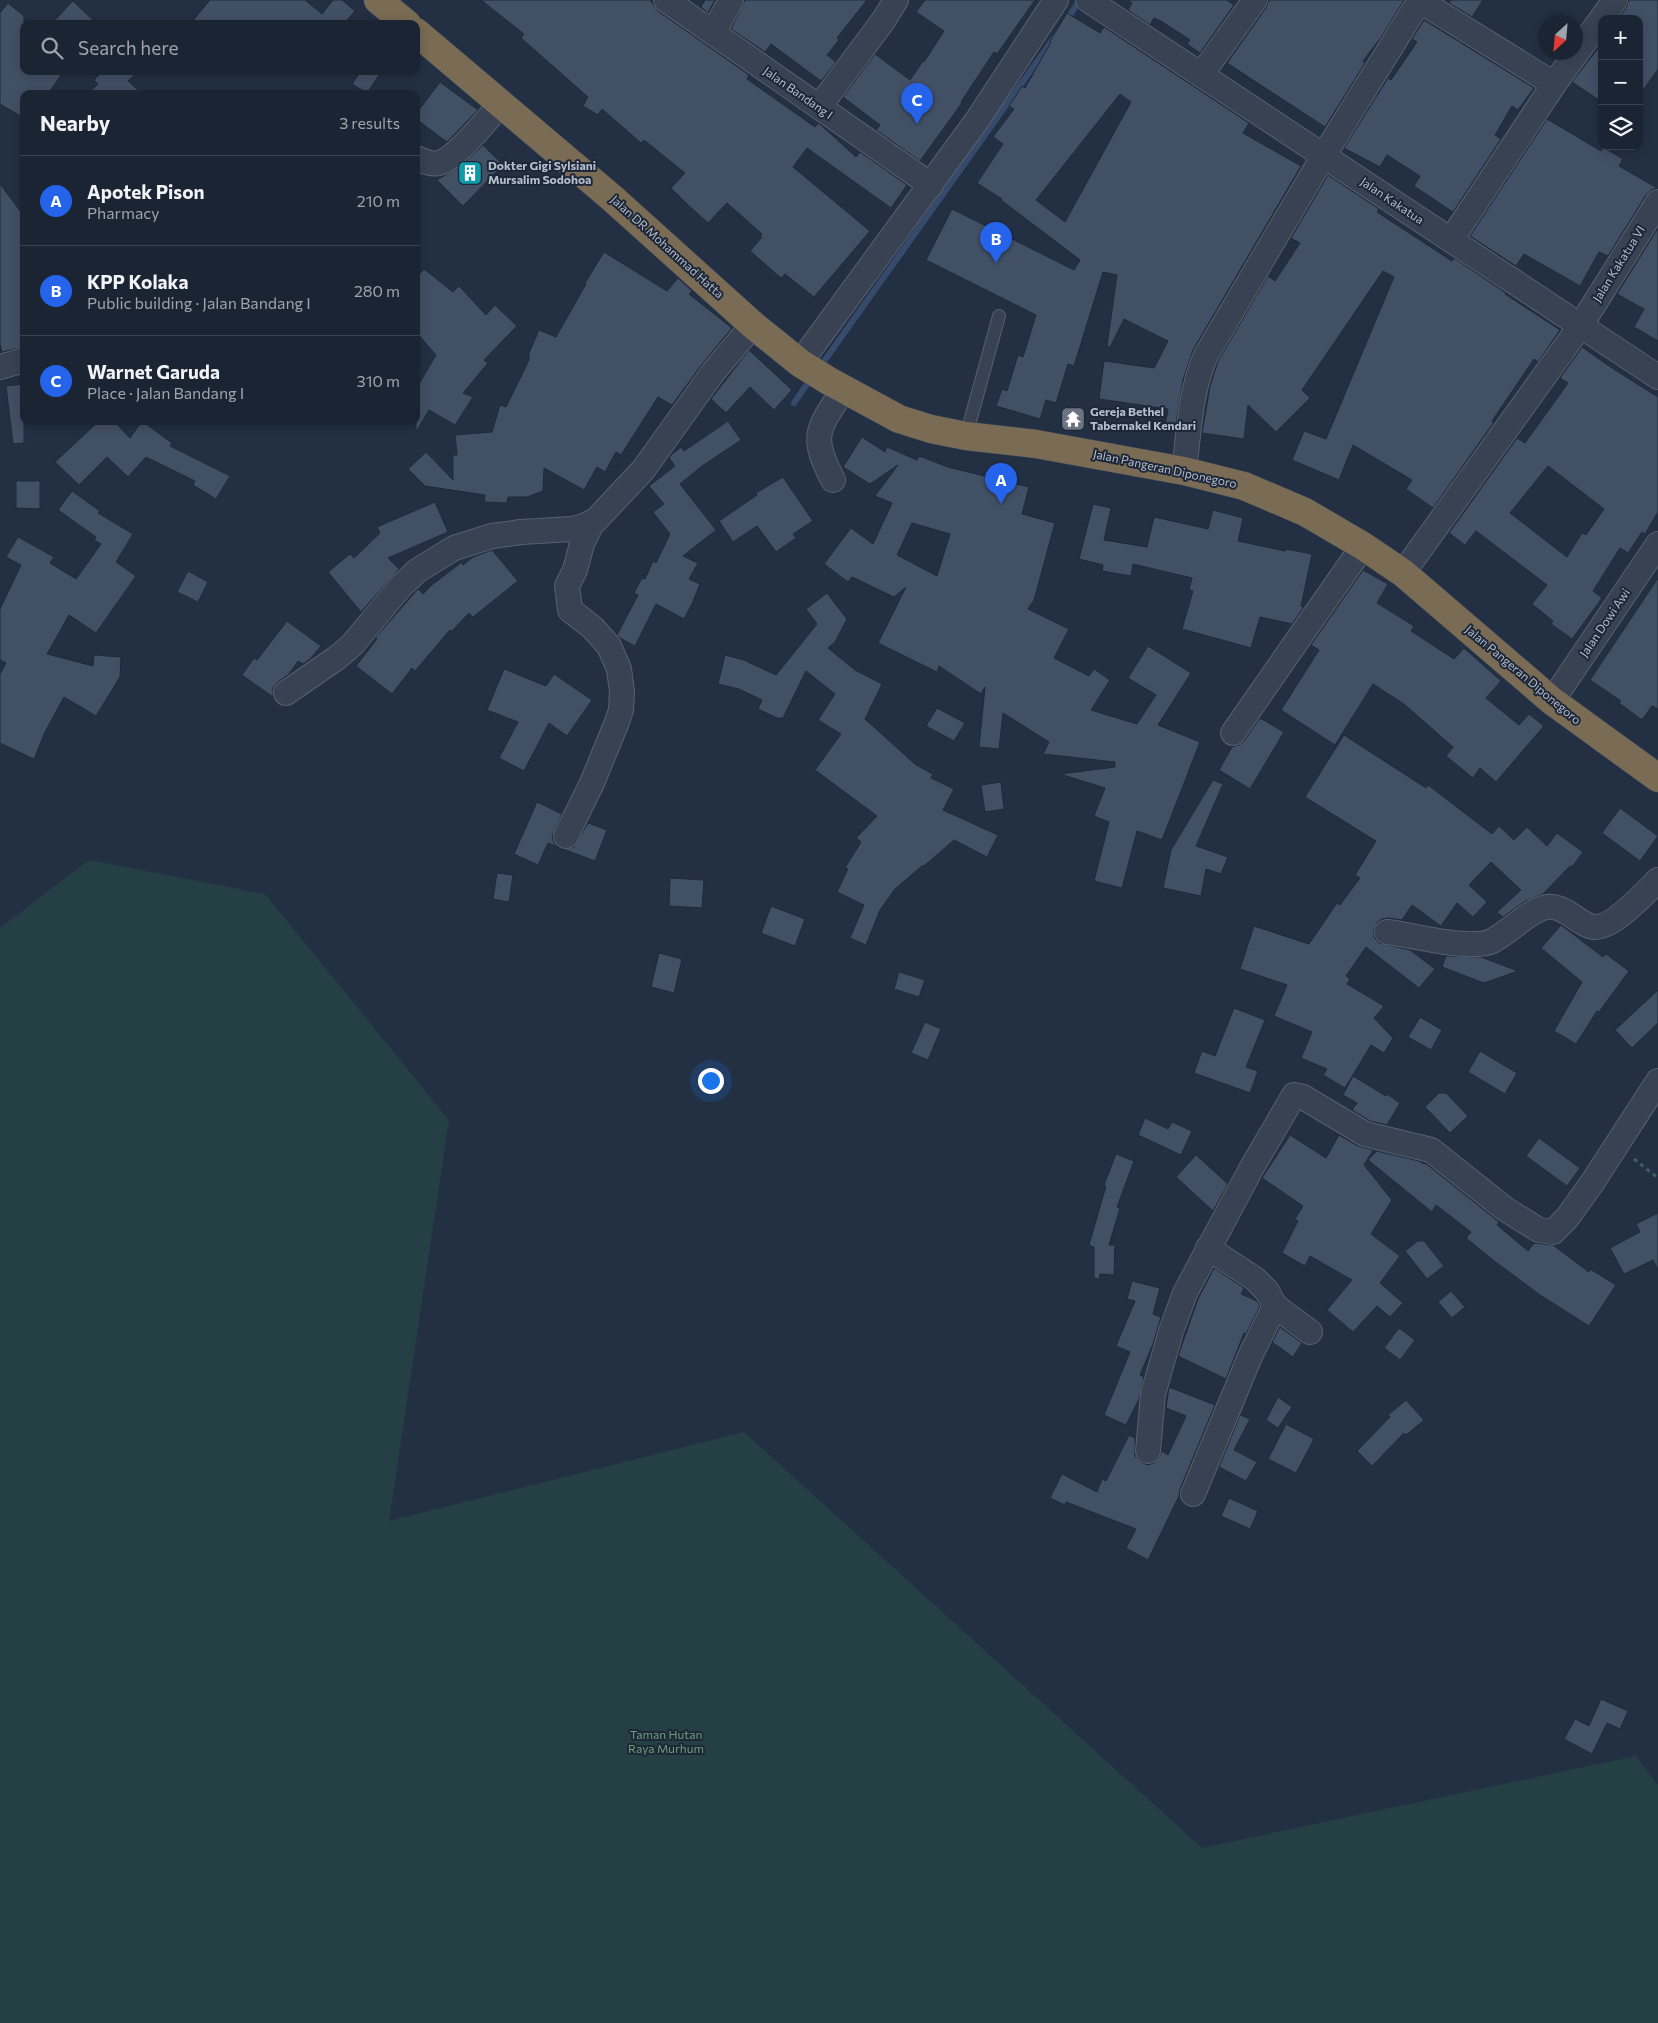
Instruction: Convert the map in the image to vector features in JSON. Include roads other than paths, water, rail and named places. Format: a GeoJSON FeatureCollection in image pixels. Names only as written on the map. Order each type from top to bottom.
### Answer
{"type":"FeatureCollection","features":[{"type":"Feature","properties":{"kind":"highway"},"geometry":{"type":"LineString","coordinates":[[378,0],[402,20]]}},
{"type":"Feature","properties":{"kind":"highway","name":"Jalan DR Mohammad Hatta"},"geometry":{"type":"LineString","coordinates":[[420,35],[620,204],[753,325],[802,364]]}},
{"type":"Feature","properties":{"kind":"highway","name":"Jalan Pangeran Diponegoro"},"geometry":{"type":"LineString","coordinates":[[802,364],[899,419],[931,429],[966,436],[1036,444],[1184,471],[1244,486],[1305,512],[1404,573],[1552,701],[1658,778]]}},
{"type":"Feature","properties":{"kind":"street","name":"Jalan Bandang I"},"geometry":{"type":"LineString","coordinates":[[666,0],[930,185]]}},
{"type":"Feature","properties":{"kind":"street"},"geometry":{"type":"LineString","coordinates":[[713,33],[731,0]]}},
{"type":"Feature","properties":{"kind":"street"},"geometry":{"type":"LineString","coordinates":[[819,107],[883,21],[896,0]]}},
{"type":"Feature","properties":{"kind":"street"},"geometry":{"type":"LineString","coordinates":[[802,364],[998,90],[1056,0]]}},
{"type":"Feature","properties":{"kind":"street"},"geometry":{"type":"LineString","coordinates":[[1201,75],[1255,0]]}},
{"type":"Feature","properties":{"kind":"street"},"geometry":{"type":"LineString","coordinates":[[1451,240],[1554,84],[1615,0]]}},
{"type":"Feature","properties":{"kind":"street","name":"Jalan Kakatua"},"geometry":{"type":"LineString","coordinates":[[1092,1],[1658,377]]}},
{"type":"Feature","properties":{"kind":"street"},"geometry":{"type":"LineString","coordinates":[[1184,471],[1199,371],[1213,342],[1324,155],[1420,1],[1554,84]]}},
{"type":"Feature","properties":{"kind":"street"},"geometry":{"type":"LineString","coordinates":[[420,159],[434,164],[447,160],[474,135],[502,103]]}},
{"type":"Feature","properties":{"kind":"street","name":"Jalan Kakatua VI"},"geometry":{"type":"LineString","coordinates":[[1404,573],[1581,325],[1658,202]]}},
{"type":"Feature","properties":{"kind":"street"},"geometry":{"type":"LineString","coordinates":[[566,836],[592,783],[622,710],[622,692],[618,669],[609,646],[593,628],[570,610],[567,586],[575,570],[582,544],[592,523],[643,470],[714,371],[753,325]]}},
{"type":"Feature","properties":{"kind":"street"},"geometry":{"type":"LineString","coordinates":[[0,367],[20,361]]}},
{"type":"Feature","properties":{"kind":"street"},"geometry":{"type":"LineString","coordinates":[[833,480],[818,442],[819,433],[836,385]]}},
{"type":"Feature","properties":{"kind":"street"},"geometry":{"type":"LineString","coordinates":[[286,693],[352,645],[401,586],[417,571],[454,548],[492,536],[572,529],[592,523]]}},
{"type":"Feature","properties":{"kind":"street","name":"Jalan Dowi Awi"},"geometry":{"type":"LineString","coordinates":[[1552,701],[1658,544]]}},
{"type":"Feature","properties":{"kind":"street"},"geometry":{"type":"LineString","coordinates":[[1233,733],[1363,546]]}},
{"type":"Feature","properties":{"kind":"street"},"geometry":{"type":"LineString","coordinates":[[1387,932],[1461,944],[1491,941],[1544,907],[1558,908],[1590,926],[1600,927],[1633,906],[1658,880]]}},
{"type":"Feature","properties":{"kind":"street"},"geometry":{"type":"LineString","coordinates":[[1148,1451],[1153,1394],[1185,1293],[1251,1169],[1294,1095],[1302,1097],[1365,1134],[1431,1150],[1505,1209],[1545,1232],[1553,1232],[1562,1223],[1612,1153],[1658,1081]]}},
{"type":"Feature","properties":{"kind":"street"},"geometry":{"type":"LineString","coordinates":[[1208,1248],[1255,1279],[1267,1291],[1275,1306],[1310,1332]]}},
{"type":"Feature","properties":{"kind":"street"},"geometry":{"type":"LineString","coordinates":[[1193,1494],[1251,1354],[1275,1306]]}},
{"type":"Feature","properties":{"kind":"lane"},"geometry":{"type":"LineString","coordinates":[[966,436],[999,316]]}},
{"type":"Feature","properties":{"kind":"waterway"},"geometry":{"type":"LineString","coordinates":[[1066,21],[1080,0]]}},
{"type":"Feature","properties":{"kind":"waterway"},"geometry":{"type":"LineString","coordinates":[[820,367],[1056,35]]}},
{"type":"Feature","properties":{"kind":"waterway"},"geometry":{"type":"LineString","coordinates":[[794,403],[812,377]]}},
{"type":"Feature","properties":{"kind":"place","name":"Warnet Garuda"},"geometry":{"type":"Point","coordinates":[917,124]}},
{"type":"Feature","properties":{"kind":"place","name":"Dokter Gigi Sylsiani Mursalim Sodohoa"},"geometry":{"type":"Point","coordinates":[470,173]}},
{"type":"Feature","properties":{"kind":"place","name":"KPP Kolaka"},"geometry":{"type":"Point","coordinates":[996,263]}},
{"type":"Feature","properties":{"kind":"place","name":"Gereja Bethel Tabernakel Kendari"},"geometry":{"type":"Point","coordinates":[1073,419]}},
{"type":"Feature","properties":{"kind":"place","name":"Apotek Pison"},"geometry":{"type":"Point","coordinates":[1001,504]}},
{"type":"Feature","properties":{"kind":"park label","name":"Taman Hutan Raya Murhum"},"geometry":{"type":"Point","coordinates":[666,1742]}}]}
